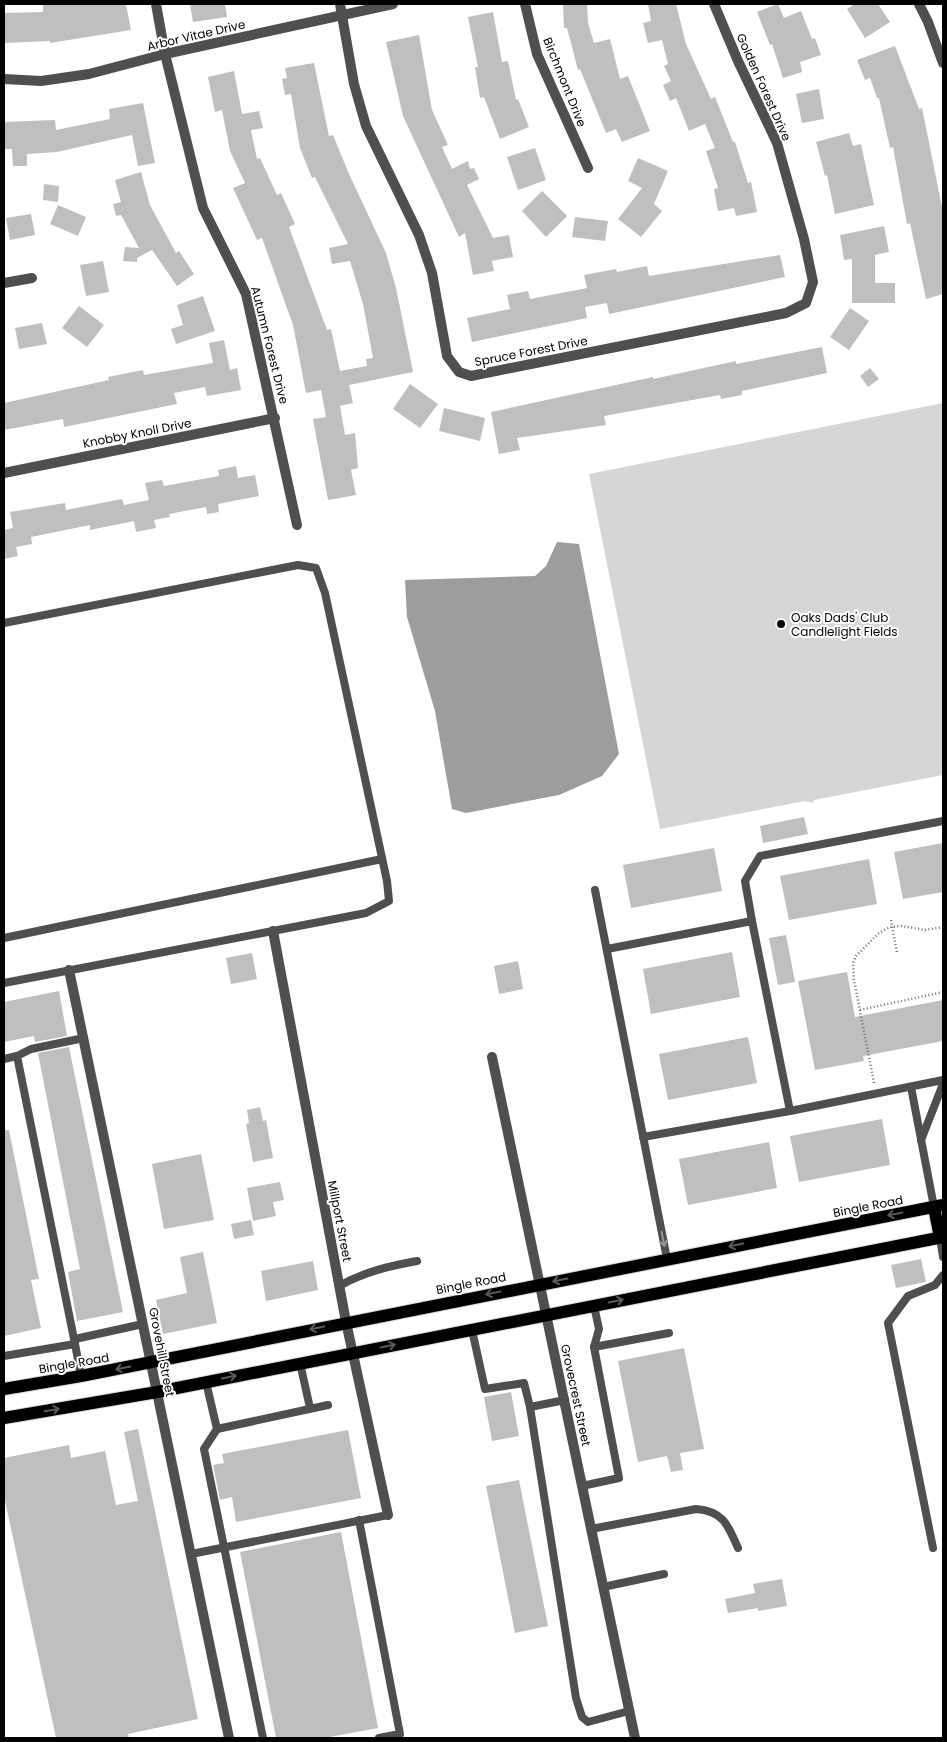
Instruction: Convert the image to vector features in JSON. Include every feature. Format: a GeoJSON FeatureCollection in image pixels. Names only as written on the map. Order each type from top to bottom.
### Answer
{"type":"FeatureCollection","features":[{"type":"Feature","properties":{"kind":"main road","name":"Bingle Road"},"geometry":{"type":"LineString","coordinates":[[4,1389],[81,1376],[939,1206]]}},
{"type":"Feature","properties":{"kind":"main road"},"geometry":{"type":"LineString","coordinates":[[4,1418],[157,1392],[353,1352],[942,1238],[939,1206]]}},
{"type":"Feature","properties":{"kind":"street","name":"Autumn Forest Drive"},"geometry":{"type":"LineString","coordinates":[[156,4],[165,54],[203,208],[246,294],[275,418],[297,525]]}},
{"type":"Feature","properties":{"kind":"street","name":"Spruce Forest Drive"},"geometry":{"type":"LineString","coordinates":[[340,4],[354,84],[366,126],[419,235],[432,273],[447,356],[459,372],[471,376],[786,314],[806,303],[813,282],[804,239]]}},
{"type":"Feature","properties":{"kind":"street","name":"Arbor Vitae Drive"},"geometry":{"type":"LineString","coordinates":[[4,79],[41,81],[89,74],[165,54],[393,4]]}},
{"type":"Feature","properties":{"kind":"street","name":"Birchmont Drive"},"geometry":{"type":"LineString","coordinates":[[525,4],[537,54],[588,168]]}},
{"type":"Feature","properties":{"kind":"street","name":"Golden Forest Drive"},"geometry":{"type":"LineString","coordinates":[[714,4],[738,61],[777,143],[804,239]]}},
{"type":"Feature","properties":{"kind":"street"},"geometry":{"type":"LineString","coordinates":[[919,4],[943,63]]}},
{"type":"Feature","properties":{"kind":"street"},"geometry":{"type":"LineString","coordinates":[[4,283],[32,278]]}},
{"type":"Feature","properties":{"kind":"street","name":"Knobby Knoll Drive"},"geometry":{"type":"LineString","coordinates":[[4,472],[275,418]]}},
{"type":"Feature","properties":{"kind":"street","name":"Millport Street"},"geometry":{"type":"LineString","coordinates":[[273,931],[346,1322],[388,1515]]}},
{"type":"Feature","properties":{"kind":"street","name":"Grovehill Street"},"geometry":{"type":"LineString","coordinates":[[69,970],[229,1738]]}},
{"type":"Feature","properties":{"kind":"street","name":"Grovecrest Street"},"geometry":{"type":"LineString","coordinates":[[492,1057],[635,1738]]}},
{"type":"Feature","properties":{"kind":"lane"},"geometry":{"type":"LineString","coordinates":[[4,623],[298,565],[316,568],[325,593],[382,859],[389,901],[366,913],[4,983]]}},
{"type":"Feature","properties":{"kind":"lane"},"geometry":{"type":"LineString","coordinates":[[790,1111],[745,881],[760,856],[943,821]]}},
{"type":"Feature","properties":{"kind":"lane"},"geometry":{"type":"LineString","coordinates":[[4,938],[382,859]]}},
{"type":"Feature","properties":{"kind":"lane"},"geometry":{"type":"LineString","coordinates":[[595,890],[667,1259]]}},
{"type":"Feature","properties":{"kind":"lane"},"geometry":{"type":"LineString","coordinates":[[607,949],[752,921]]}},
{"type":"Feature","properties":{"kind":"lane"},"geometry":{"type":"LineString","coordinates":[[4,1059],[17,1056],[31,1049],[84,1038]]}},
{"type":"Feature","properties":{"kind":"lane"},"geometry":{"type":"LineString","coordinates":[[17,1056],[81,1376]]}},
{"type":"Feature","properties":{"kind":"lane"},"geometry":{"type":"LineString","coordinates":[[643,1137],[943,1082],[921,1140]]}},
{"type":"Feature","properties":{"kind":"lane"},"geometry":{"type":"LineString","coordinates":[[911,1087],[921,1140],[939,1206]]}},
{"type":"Feature","properties":{"kind":"lane"},"geometry":{"type":"LineString","coordinates":[[942,1238],[943,1257]]}},
{"type":"Feature","properties":{"kind":"lane"},"geometry":{"type":"LineString","coordinates":[[339,1286],[354,1277],[381,1268],[417,1261]]}},
{"type":"Feature","properties":{"kind":"lane"},"geometry":{"type":"LineString","coordinates":[[933,1548],[888,1323],[908,1296],[935,1285],[943,1274]]}},
{"type":"Feature","properties":{"kind":"lane"},"geometry":{"type":"LineString","coordinates":[[582,1486],[619,1478],[594,1347],[598,1329],[594,1306]]}},
{"type":"Feature","properties":{"kind":"lane"},"geometry":{"type":"LineString","coordinates":[[4,1356],[143,1324]]}},
{"type":"Feature","properties":{"kind":"lane"},"geometry":{"type":"LineString","coordinates":[[472,1330],[485,1389],[524,1383],[530,1407],[576,1698],[582,1717],[588,1722],[629,1711]]}},
{"type":"Feature","properties":{"kind":"lane"},"geometry":{"type":"LineString","coordinates":[[594,1347],[669,1333]]}},
{"type":"Feature","properties":{"kind":"lane"},"geometry":{"type":"LineString","coordinates":[[300,1363],[310,1408]]}},
{"type":"Feature","properties":{"kind":"lane"},"geometry":{"type":"LineString","coordinates":[[206,1382],[216,1429],[204,1450],[264,1738]]}},
{"type":"Feature","properties":{"kind":"lane"},"geometry":{"type":"LineString","coordinates":[[530,1407],[565,1400]]}},
{"type":"Feature","properties":{"kind":"lane"},"geometry":{"type":"LineString","coordinates":[[216,1429],[328,1405]]}},
{"type":"Feature","properties":{"kind":"lane"},"geometry":{"type":"LineString","coordinates":[[591,1529],[696,1509],[708,1510],[720,1516],[738,1548]]}},
{"type":"Feature","properties":{"kind":"lane"},"geometry":{"type":"LineString","coordinates":[[191,1554],[388,1515]]}},
{"type":"Feature","properties":{"kind":"lane"},"geometry":{"type":"LineString","coordinates":[[359,1520],[400,1734],[380,1738]]}},
{"type":"Feature","properties":{"kind":"lane"},"geometry":{"type":"LineString","coordinates":[[603,1587],[664,1574]]}},
{"type":"Feature","properties":{"kind":"path"},"geometry":{"type":"LineString","coordinates":[[891,920],[897,953]]}},
{"type":"Feature","properties":{"kind":"path"},"geometry":{"type":"LineString","coordinates":[[876,1094],[853,964],[856,956],[879,933],[892,927],[902,926],[925,930],[943,928]]}},
{"type":"Feature","properties":{"kind":"path"},"geometry":{"type":"LineString","coordinates":[[860,1010],[943,992]]}},
{"type":"Feature","properties":{"kind":"shaded area","name":"Oaks Dads' Club Candlelight Fields"},"geometry":{"type":"Polygon","coordinates":[[[943,403],[943,775],[814,800],[813,803],[805,801],[660,829],[589,474],[943,403]]]}},
{"type":"Feature","properties":{"kind":"shaded area"},"geometry":{"type":"Polygon","coordinates":[[[557,542],[579,544],[619,754],[602,776],[559,795],[466,813],[452,809],[435,711],[407,617],[405,580],[535,576],[546,566],[557,542]]]}},
{"type":"Feature","properties":{"kind":"building"},"geometry":{"type":"Polygon","coordinates":[[[43,4],[126,4],[131,30],[50,43],[50,41],[4,43],[4,13],[43,12],[43,4]]]}},
{"type":"Feature","properties":{"kind":"building"},"geometry":{"type":"Polygon","coordinates":[[[190,4],[225,4],[227,17],[193,22],[190,4]]]}},
{"type":"Feature","properties":{"kind":"building"},"geometry":{"type":"Polygon","coordinates":[[[563,4],[587,4],[588,23],[594,43],[610,39],[620,79],[628,76],[650,131],[622,142],[616,129],[606,133],[580,69],[578,70],[567,28],[564,28],[563,4]]]}},
{"type":"Feature","properties":{"kind":"building"},"geometry":{"type":"Polygon","coordinates":[[[648,4],[676,4],[686,44],[711,99],[715,97],[733,142],[735,142],[748,183],[751,182],[757,212],[736,216],[734,208],[718,211],[714,189],[718,188],[706,151],[715,148],[705,124],[689,131],[676,98],[670,101],[663,85],[671,81],[664,66],[668,64],[662,40],[648,43],[643,23],[651,21],[648,4]]]}},
{"type":"Feature","properties":{"kind":"building"},"geometry":{"type":"Polygon","coordinates":[[[778,4],[784,18],[801,11],[812,39],[815,38],[821,55],[800,62],[802,72],[783,78],[772,44],[770,45],[757,12],[778,4]]]}},
{"type":"Feature","properties":{"kind":"building"},"geometry":{"type":"Polygon","coordinates":[[[855,4],[878,4],[890,22],[865,38],[847,9],[855,4]]]}},
{"type":"Feature","properties":{"kind":"building"},"geometry":{"type":"Polygon","coordinates":[[[493,12],[502,62],[508,61],[516,100],[518,99],[529,127],[500,139],[484,97],[480,98],[475,67],[478,67],[468,17],[493,12]]]}},
{"type":"Feature","properties":{"kind":"building"},"geometry":{"type":"Polygon","coordinates":[[[419,35],[432,110],[448,145],[442,147],[452,169],[468,161],[470,169],[474,168],[479,179],[467,185],[493,238],[509,235],[513,257],[492,261],[494,271],[473,275],[465,233],[459,237],[403,116],[386,42],[419,35]]]}},
{"type":"Feature","properties":{"kind":"building"},"geometry":{"type":"Polygon","coordinates":[[[895,46],[919,109],[922,108],[943,212],[943,294],[926,299],[910,223],[907,224],[893,147],[890,148],[879,98],[877,98],[870,78],[865,80],[857,60],[895,46]]]}},
{"type":"Feature","properties":{"kind":"building"},"geometry":{"type":"Polygon","coordinates":[[[314,63],[329,136],[333,135],[386,253],[396,288],[413,372],[349,385],[353,403],[340,406],[345,435],[355,433],[358,468],[351,470],[356,495],[328,500],[313,419],[326,417],[321,390],[306,393],[293,325],[262,238],[257,240],[233,188],[245,183],[230,151],[222,110],[215,112],[208,77],[234,71],[242,114],[259,111],[263,128],[251,130],[257,159],[260,158],[277,195],[281,193],[295,224],[289,227],[327,330],[331,329],[340,371],[367,366],[366,359],[373,358],[363,304],[350,261],[332,264],[329,248],[348,244],[315,177],[312,178],[300,148],[291,94],[285,95],[282,79],[287,78],[285,68],[314,63]]]}},
{"type":"Feature","properties":{"kind":"building"},"geometry":{"type":"Polygon","coordinates":[[[819,89],[824,119],[802,123],[796,94],[819,89]]]}},
{"type":"Feature","properties":{"kind":"building"},"geometry":{"type":"Polygon","coordinates":[[[143,103],[155,163],[138,166],[132,135],[57,152],[27,154],[27,166],[13,166],[12,149],[4,149],[4,122],[55,120],[56,130],[110,119],[109,109],[143,103]]]}},
{"type":"Feature","properties":{"kind":"building"},"geometry":{"type":"Polygon","coordinates":[[[849,133],[853,146],[861,144],[874,205],[835,214],[827,175],[825,176],[816,142],[849,133]]]}},
{"type":"Feature","properties":{"kind":"building"},"geometry":{"type":"Polygon","coordinates":[[[535,148],[546,180],[518,190],[507,157],[535,148]]]}},
{"type":"Feature","properties":{"kind":"building"},"geometry":{"type":"Polygon","coordinates":[[[638,158],[668,171],[654,204],[662,211],[641,237],[618,219],[642,188],[628,181],[638,158]]]}},
{"type":"Feature","properties":{"kind":"building"},"geometry":{"type":"Polygon","coordinates":[[[141,172],[150,205],[176,253],[179,251],[194,274],[177,286],[152,250],[137,258],[137,262],[123,261],[125,247],[139,248],[121,215],[116,216],[113,204],[121,202],[115,180],[141,172]]]}},
{"type":"Feature","properties":{"kind":"building"},"geometry":{"type":"Polygon","coordinates":[[[44,184],[59,186],[58,202],[43,200],[44,184]]]}},
{"type":"Feature","properties":{"kind":"building"},"geometry":{"type":"Polygon","coordinates":[[[542,191],[567,216],[546,237],[522,211],[542,191]]]}},
{"type":"Feature","properties":{"kind":"building"},"geometry":{"type":"Polygon","coordinates":[[[58,205],[86,217],[78,236],[50,224],[58,205]]]}},
{"type":"Feature","properties":{"kind":"building"},"geometry":{"type":"Polygon","coordinates":[[[31,214],[35,235],[10,240],[6,218],[31,214]]]}},
{"type":"Feature","properties":{"kind":"building"},"geometry":{"type":"Polygon","coordinates":[[[575,217],[608,221],[605,241],[572,237],[575,217]]]}},
{"type":"Feature","properties":{"kind":"building"},"geometry":{"type":"Polygon","coordinates":[[[884,226],[889,252],[875,255],[875,283],[895,283],[895,303],[852,303],[852,259],[844,260],[840,235],[884,226]]]}},
{"type":"Feature","properties":{"kind":"building"},"geometry":{"type":"Polygon","coordinates":[[[780,255],[785,277],[609,314],[607,303],[585,307],[587,318],[472,342],[467,318],[510,309],[507,295],[528,291],[530,299],[587,288],[584,275],[616,269],[617,272],[647,266],[649,276],[780,255]]]}},
{"type":"Feature","properties":{"kind":"building"},"geometry":{"type":"Polygon","coordinates":[[[103,261],[109,292],[86,296],[80,265],[103,261]]]}},
{"type":"Feature","properties":{"kind":"building"},"geometry":{"type":"Polygon","coordinates":[[[203,296],[215,331],[176,344],[171,329],[183,325],[177,305],[203,296]]]}},
{"type":"Feature","properties":{"kind":"building"},"geometry":{"type":"Polygon","coordinates":[[[79,306],[104,325],[87,347],[62,328],[79,306]]]}},
{"type":"Feature","properties":{"kind":"building"},"geometry":{"type":"Polygon","coordinates":[[[850,308],[869,321],[849,350],[830,337],[850,308]]]}},
{"type":"Feature","properties":{"kind":"building"},"geometry":{"type":"Polygon","coordinates":[[[42,323],[47,344],[19,349],[15,328],[42,323]]]}},
{"type":"Feature","properties":{"kind":"building"},"geometry":{"type":"Polygon","coordinates":[[[224,340],[230,370],[237,368],[241,390],[207,396],[205,387],[174,393],[177,404],[64,427],[63,419],[4,430],[4,403],[109,380],[108,377],[143,370],[144,375],[213,363],[209,343],[224,340]]]}},
{"type":"Feature","properties":{"kind":"building"},"geometry":{"type":"Polygon","coordinates":[[[822,347],[827,373],[742,391],[742,395],[721,399],[720,395],[604,416],[606,425],[517,438],[520,450],[499,454],[491,412],[653,377],[653,379],[736,361],[736,364],[822,347]]]}},
{"type":"Feature","properties":{"kind":"building"},"geometry":{"type":"Polygon","coordinates":[[[870,368],[879,379],[868,387],[860,376],[870,368]]]}},
{"type":"Feature","properties":{"kind":"building"},"geometry":{"type":"Polygon","coordinates":[[[410,384],[438,404],[420,428],[393,409],[410,384]]]}},
{"type":"Feature","properties":{"kind":"building"},"geometry":{"type":"Polygon","coordinates":[[[444,408],[485,418],[480,441],[439,431],[444,408]]]}},
{"type":"Feature","properties":{"kind":"building"},"geometry":{"type":"Polygon","coordinates":[[[236,466],[238,478],[255,475],[259,496],[218,504],[219,512],[207,514],[206,507],[169,514],[170,517],[154,520],[156,528],[136,532],[134,521],[90,530],[90,525],[31,537],[32,544],[16,547],[18,556],[4,559],[4,530],[13,528],[10,512],[65,503],[66,510],[122,499],[124,505],[149,500],[145,483],[162,480],[164,486],[219,476],[218,470],[236,466]]]}},
{"type":"Feature","properties":{"kind":"building"},"geometry":{"type":"Polygon","coordinates":[[[804,817],[808,834],[763,843],[760,826],[804,817]]]}},
{"type":"Feature","properties":{"kind":"building"},"geometry":{"type":"Polygon","coordinates":[[[943,843],[943,892],[903,899],[894,852],[943,843]]]}},
{"type":"Feature","properties":{"kind":"building"},"geometry":{"type":"Polygon","coordinates":[[[714,848],[722,891],[631,908],[623,865],[714,848]]]}},
{"type":"Feature","properties":{"kind":"building"},"geometry":{"type":"Polygon","coordinates":[[[869,859],[877,904],[789,920],[780,876],[869,859]]]}},
{"type":"Feature","properties":{"kind":"building"},"geometry":{"type":"Polygon","coordinates":[[[786,935],[795,982],[778,985],[769,938],[786,935]]]}},
{"type":"Feature","properties":{"kind":"building"},"geometry":{"type":"Polygon","coordinates":[[[732,952],[740,997],[651,1014],[643,969],[732,952]]]}},
{"type":"Feature","properties":{"kind":"building"},"geometry":{"type":"Polygon","coordinates":[[[252,953],[257,979],[231,984],[226,958],[252,953]]]}},
{"type":"Feature","properties":{"kind":"building"},"geometry":{"type":"Polygon","coordinates":[[[518,961],[523,989],[499,994],[494,966],[518,961]]]}},
{"type":"Feature","properties":{"kind":"building"},"geometry":{"type":"Polygon","coordinates":[[[847,972],[855,1017],[943,1000],[943,1041],[863,1056],[864,1061],[815,1070],[798,981],[847,972]]]}},
{"type":"Feature","properties":{"kind":"building"},"geometry":{"type":"Polygon","coordinates":[[[59,991],[67,1036],[35,1042],[34,1036],[4,1042],[4,1002],[59,991]]]}},
{"type":"Feature","properties":{"kind":"building"},"geometry":{"type":"Polygon","coordinates":[[[748,1037],[757,1083],[668,1100],[659,1054],[748,1037]]]}},
{"type":"Feature","properties":{"kind":"building"},"geometry":{"type":"Polygon","coordinates":[[[69,1047],[123,1312],[77,1321],[68,1272],[80,1269],[38,1053],[69,1047]]]}},
{"type":"Feature","properties":{"kind":"building"},"geometry":{"type":"Polygon","coordinates":[[[260,1107],[263,1121],[266,1120],[273,1158],[253,1162],[246,1124],[249,1123],[247,1110],[260,1107]]]}},
{"type":"Feature","properties":{"kind":"building"},"geometry":{"type":"Polygon","coordinates":[[[882,1119],[890,1165],[799,1182],[790,1136],[882,1119]]]}},
{"type":"Feature","properties":{"kind":"building"},"geometry":{"type":"Polygon","coordinates":[[[4,1130],[9,1130],[39,1279],[31,1280],[41,1328],[4,1336],[4,1130]]]}},
{"type":"Feature","properties":{"kind":"building"},"geometry":{"type":"Polygon","coordinates":[[[769,1142],[777,1188],[688,1205],[679,1159],[769,1142]]]}},
{"type":"Feature","properties":{"kind":"building"},"geometry":{"type":"Polygon","coordinates":[[[201,1154],[214,1220],[164,1229],[152,1164],[201,1154]]]}},
{"type":"Feature","properties":{"kind":"building"},"geometry":{"type":"Polygon","coordinates":[[[280,1182],[284,1200],[273,1202],[276,1216],[253,1221],[247,1188],[280,1182]]]}},
{"type":"Feature","properties":{"kind":"building"},"geometry":{"type":"Polygon","coordinates":[[[251,1220],[254,1235],[234,1239],[231,1224],[251,1220]]]}},
{"type":"Feature","properties":{"kind":"building"},"geometry":{"type":"Polygon","coordinates":[[[203,1252],[217,1323],[163,1334],[156,1300],[187,1293],[180,1257],[203,1252]]]}},
{"type":"Feature","properties":{"kind":"building"},"geometry":{"type":"Polygon","coordinates":[[[921,1259],[926,1282],[896,1288],[891,1265],[921,1259]]]}},
{"type":"Feature","properties":{"kind":"building"},"geometry":{"type":"Polygon","coordinates":[[[313,1261],[318,1290],[266,1301],[261,1271],[313,1261]]]}},
{"type":"Feature","properties":{"kind":"building"},"geometry":{"type":"Polygon","coordinates":[[[684,1348],[704,1449],[680,1453],[683,1470],[671,1472],[667,1456],[638,1462],[618,1361],[684,1348]]]}},
{"type":"Feature","properties":{"kind":"building"},"geometry":{"type":"Polygon","coordinates":[[[511,1392],[519,1436],[492,1441],[484,1397],[511,1392]]]}},
{"type":"Feature","properties":{"kind":"building"},"geometry":{"type":"Polygon","coordinates":[[[138,1429],[198,1719],[128,1734],[129,1738],[56,1738],[4,1496],[4,1458],[69,1445],[71,1458],[105,1451],[116,1505],[138,1501],[124,1432],[138,1429]]]}},
{"type":"Feature","properties":{"kind":"building"},"geometry":{"type":"Polygon","coordinates":[[[348,1430],[361,1498],[236,1522],[232,1497],[220,1500],[213,1465],[224,1463],[222,1454],[348,1430]]]}},
{"type":"Feature","properties":{"kind":"building"},"geometry":{"type":"Polygon","coordinates":[[[519,1480],[548,1626],[515,1633],[486,1486],[519,1480]]]}},
{"type":"Feature","properties":{"kind":"building"},"geometry":{"type":"Polygon","coordinates":[[[341,1532],[378,1728],[324,1738],[276,1738],[240,1552],[341,1532]]]}},
{"type":"Feature","properties":{"kind":"building"},"geometry":{"type":"Polygon","coordinates":[[[782,1579],[787,1606],[758,1611],[758,1608],[728,1613],[725,1599],[755,1593],[753,1584],[782,1579]]]}},
{"type":"Feature","properties":{"kind":"place","name":"Oaks Dads' Club Candlelight Fields"},"geometry":{"type":"Point","coordinates":[781,624]}}]}
